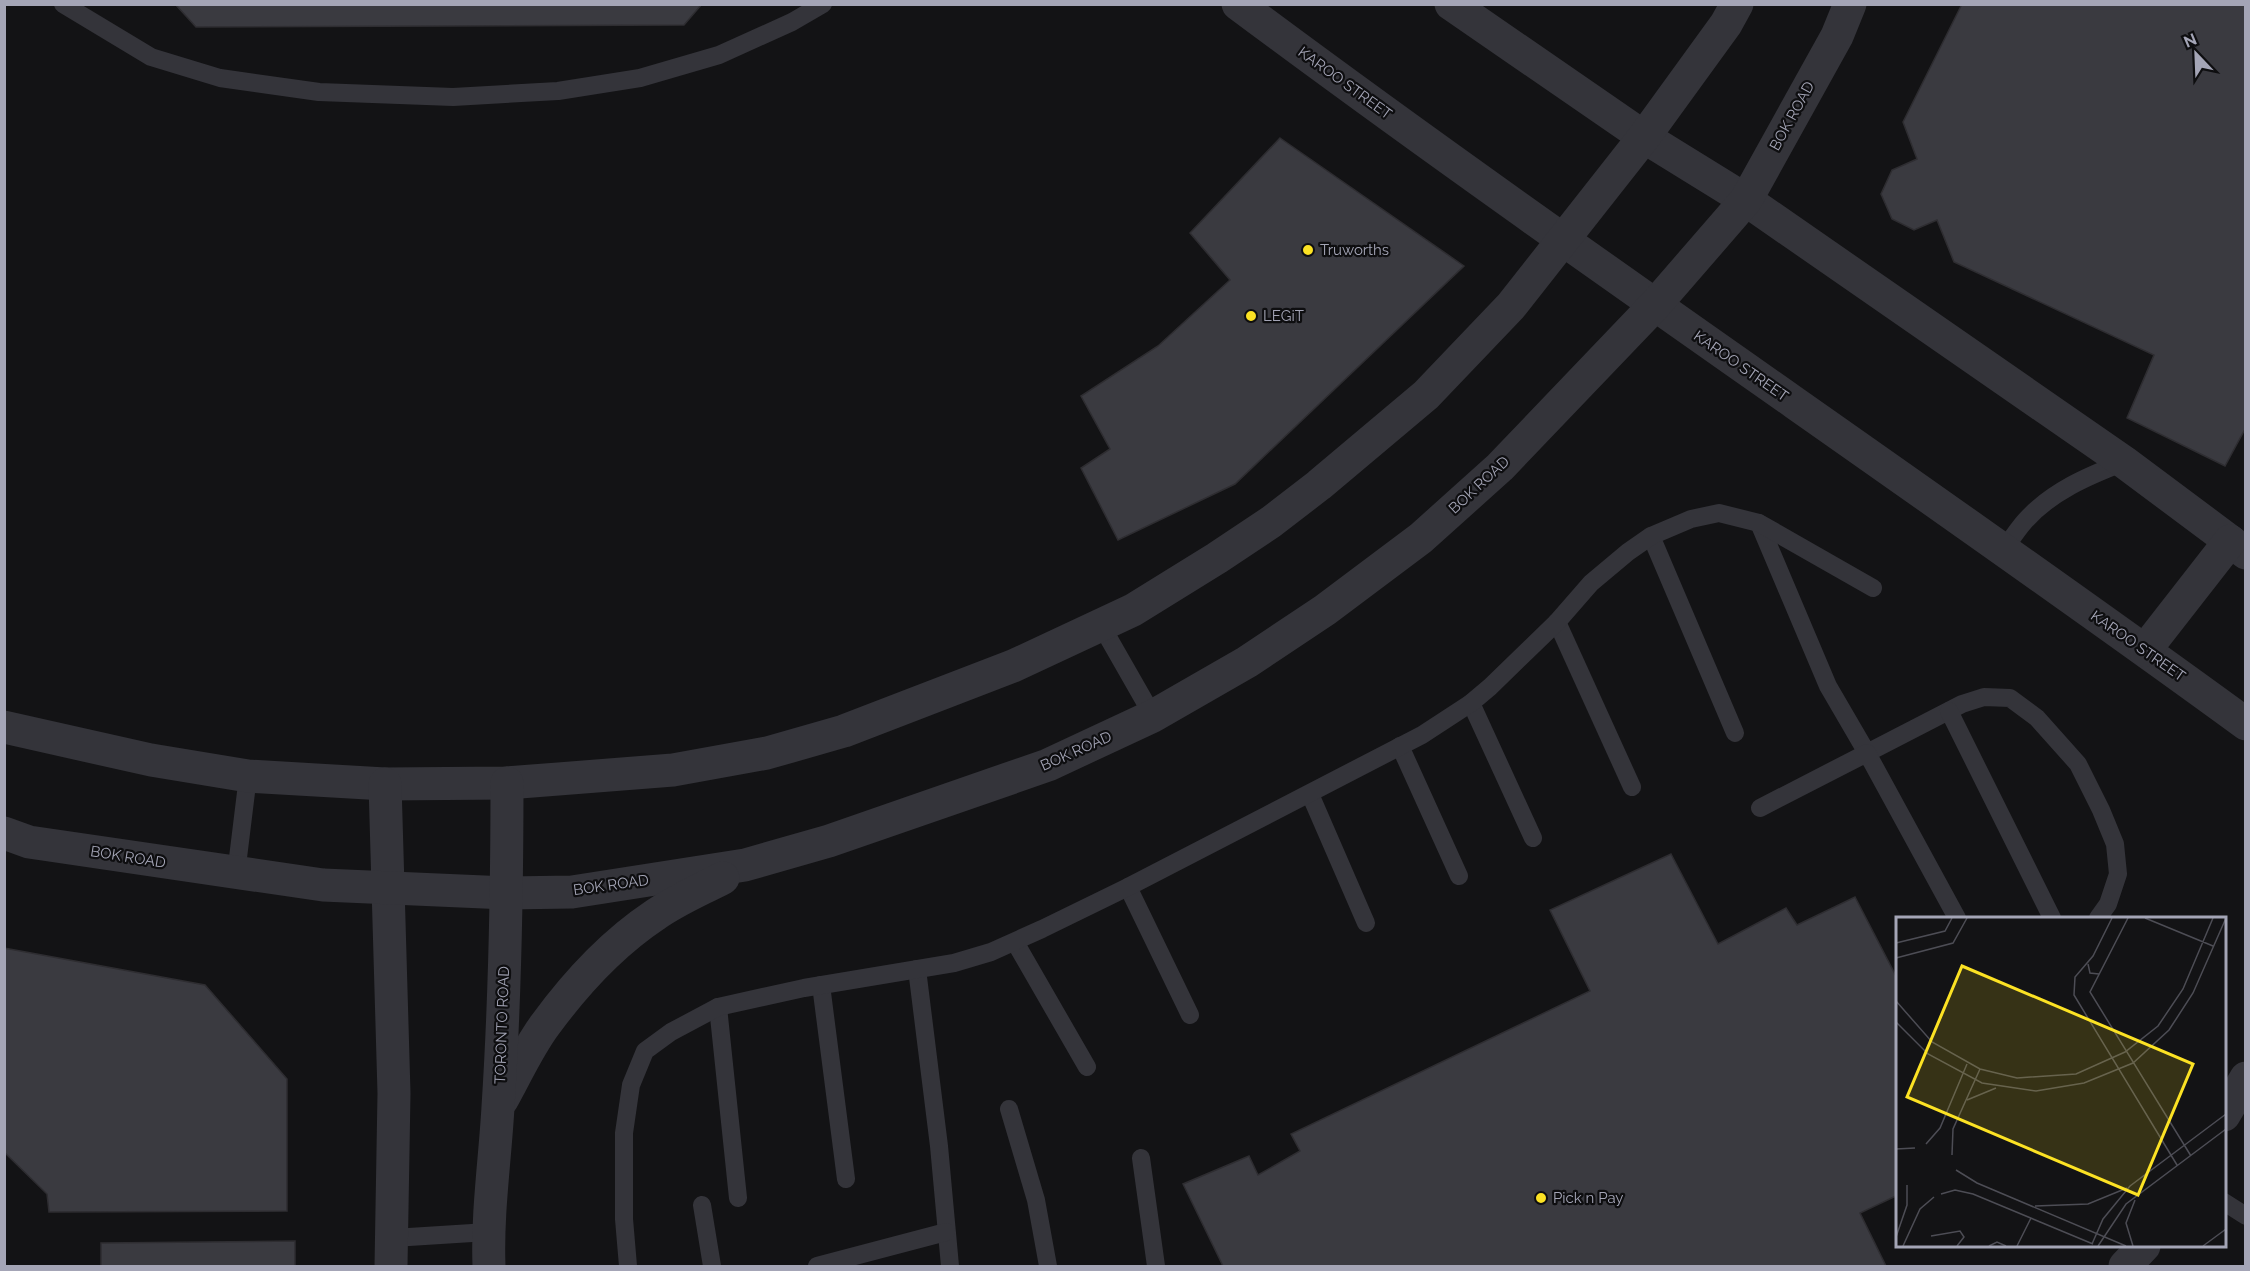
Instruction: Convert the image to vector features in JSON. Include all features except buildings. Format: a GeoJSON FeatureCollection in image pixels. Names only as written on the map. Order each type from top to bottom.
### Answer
{"type":"FeatureCollection","features":[{"type":"Feature","properties":{"kind":"street","name":"KAROO STREET"},"geometry":{"type":"LineString","coordinates":[[1238,4],[1563,241],[2145,650],[2246,724]]}},
{"type":"Feature","properties":{"kind":"street"},"geometry":{"type":"LineString","coordinates":[[1451,4],[1644,137],[1746,200],[2124,462],[2238,547],[2145,650]]}},
{"type":"Feature","properties":{"kind":"street"},"geometry":{"type":"LineString","coordinates":[[4,727],[151,760],[248,776],[385,784],[507,783],[673,771],[767,753],[844,731],[1013,666],[1133,609],[1217,558],[1319,485],[1425,395],[1511,306],[1563,241],[1644,137],[1726,24],[1737,4]]}},
{"type":"Feature","properties":{"kind":"street","name":"BOK ROAD"},"geometry":{"type":"LineString","coordinates":[[13,839],[322,885],[507,893],[572,892],[745,865],[839,838],[1038,769],[1153,716],[1247,662],[1325,610],[1420,538],[1500,467],[1655,305],[1746,200],[1832,45],[1850,4]]}},
{"type":"Feature","properties":{"kind":"street","name":"TORONTO ROAD"},"geometry":{"type":"LineString","coordinates":[[489,1266],[488,1232],[498,1108],[507,893],[507,783]]}},
{"type":"Feature","properties":{"kind":"street"},"geometry":{"type":"LineString","coordinates":[[385,784],[394,1093],[392,1252]]}},
{"type":"Feature","properties":{"kind":"street"},"geometry":{"type":"LineString","coordinates":[[498,1108],[544,1026],[595,966],[630,933],[654,915],[745,865]]}},
{"type":"Feature","properties":{"kind":"street"},"geometry":{"type":"LineString","coordinates":[[2226,1112],[2246,1078]]}},
{"type":"Feature","properties":{"kind":"street"},"geometry":{"type":"LineString","coordinates":[[2126,1266],[2142,1247]]}},
{"type":"Feature","properties":{"kind":"street"},"geometry":{"type":"LineString","coordinates":[[2147,1266],[2153,1247]]}},
{"type":"Feature","properties":{"kind":"lane"},"geometry":{"type":"LineString","coordinates":[[63,4],[151,57],[220,78],[319,92],[453,97],[558,91],[640,78],[719,55],[792,22],[823,4]]}},
{"type":"Feature","properties":{"kind":"lane"},"geometry":{"type":"LineString","coordinates":[[2003,551],[2026,520],[2054,496],[2084,478],[2124,462]]}},
{"type":"Feature","properties":{"kind":"lane"},"geometry":{"type":"LineString","coordinates":[[628,1266],[624,1219],[624,1133],[631,1085],[645,1051],[671,1032],[718,1007],[821,985],[954,963],[991,952],[1128,887],[1422,735],[1471,703],[1557,622],[1591,583],[1651,536],[1691,519],[1719,513],[1759,523],[1873,588]]}},
{"type":"Feature","properties":{"kind":"lane"},"geometry":{"type":"LineString","coordinates":[[1759,523],[1828,686],[1956,917]]}},
{"type":"Feature","properties":{"kind":"lane"},"geometry":{"type":"LineString","coordinates":[[1651,536],[1735,733]]}},
{"type":"Feature","properties":{"kind":"lane"},"geometry":{"type":"LineString","coordinates":[[1557,622],[1632,787]]}},
{"type":"Feature","properties":{"kind":"lane"},"geometry":{"type":"LineString","coordinates":[[1101,625],[1153,716]]}},
{"type":"Feature","properties":{"kind":"lane"},"geometry":{"type":"LineString","coordinates":[[1760,808],[1962,704],[1984,697],[2010,698],[2037,718],[2078,764],[2115,844],[2118,874],[2108,904],[2099,917]]}},
{"type":"Feature","properties":{"kind":"lane"},"geometry":{"type":"LineString","coordinates":[[1471,703],[1533,838]]}},
{"type":"Feature","properties":{"kind":"lane"},"geometry":{"type":"LineString","coordinates":[[1948,711],[2051,917]]}},
{"type":"Feature","properties":{"kind":"lane"},"geometry":{"type":"LineString","coordinates":[[1400,746],[1460,876]]}},
{"type":"Feature","properties":{"kind":"lane"},"geometry":{"type":"LineString","coordinates":[[236,874],[248,776]]}},
{"type":"Feature","properties":{"kind":"lane"},"geometry":{"type":"LineString","coordinates":[[1310,794],[1366,923]]}},
{"type":"Feature","properties":{"kind":"lane"},"geometry":{"type":"LineString","coordinates":[[1128,887],[1190,1015]]}},
{"type":"Feature","properties":{"kind":"lane"},"geometry":{"type":"LineString","coordinates":[[1014,942],[1087,1067]]}},
{"type":"Feature","properties":{"kind":"lane"},"geometry":{"type":"LineString","coordinates":[[918,969],[939,1146],[950,1266]]}},
{"type":"Feature","properties":{"kind":"lane"},"geometry":{"type":"LineString","coordinates":[[821,985],[846,1179]]}},
{"type":"Feature","properties":{"kind":"lane"},"geometry":{"type":"LineString","coordinates":[[718,1007],[738,1198]]}},
{"type":"Feature","properties":{"kind":"lane"},"geometry":{"type":"LineString","coordinates":[[1009,1109],[1036,1200],[1048,1266]]}},
{"type":"Feature","properties":{"kind":"lane"},"geometry":{"type":"LineString","coordinates":[[1141,1158],[1156,1266]]}},
{"type":"Feature","properties":{"kind":"lane"},"geometry":{"type":"LineString","coordinates":[[2226,1203],[2246,1216]]}},
{"type":"Feature","properties":{"kind":"lane"},"geometry":{"type":"LineString","coordinates":[[702,1205],[712,1266]]}},
{"type":"Feature","properties":{"kind":"lane"},"geometry":{"type":"LineString","coordinates":[[392,1252],[488,1232]]}},
{"type":"Feature","properties":{"kind":"lane"},"geometry":{"type":"LineString","coordinates":[[817,1266],[946,1232]]}},
{"type":"Feature","properties":{"kind":"place","name":"Truworths"},"geometry":{"type":"Point","coordinates":[1308,250]}},
{"type":"Feature","properties":{"kind":"place","name":"LEGiT"},"geometry":{"type":"Point","coordinates":[1251,316]}},
{"type":"Feature","properties":{"kind":"place","name":"Pick n Pay"},"geometry":{"type":"Point","coordinates":[1541,1198]}}]}
